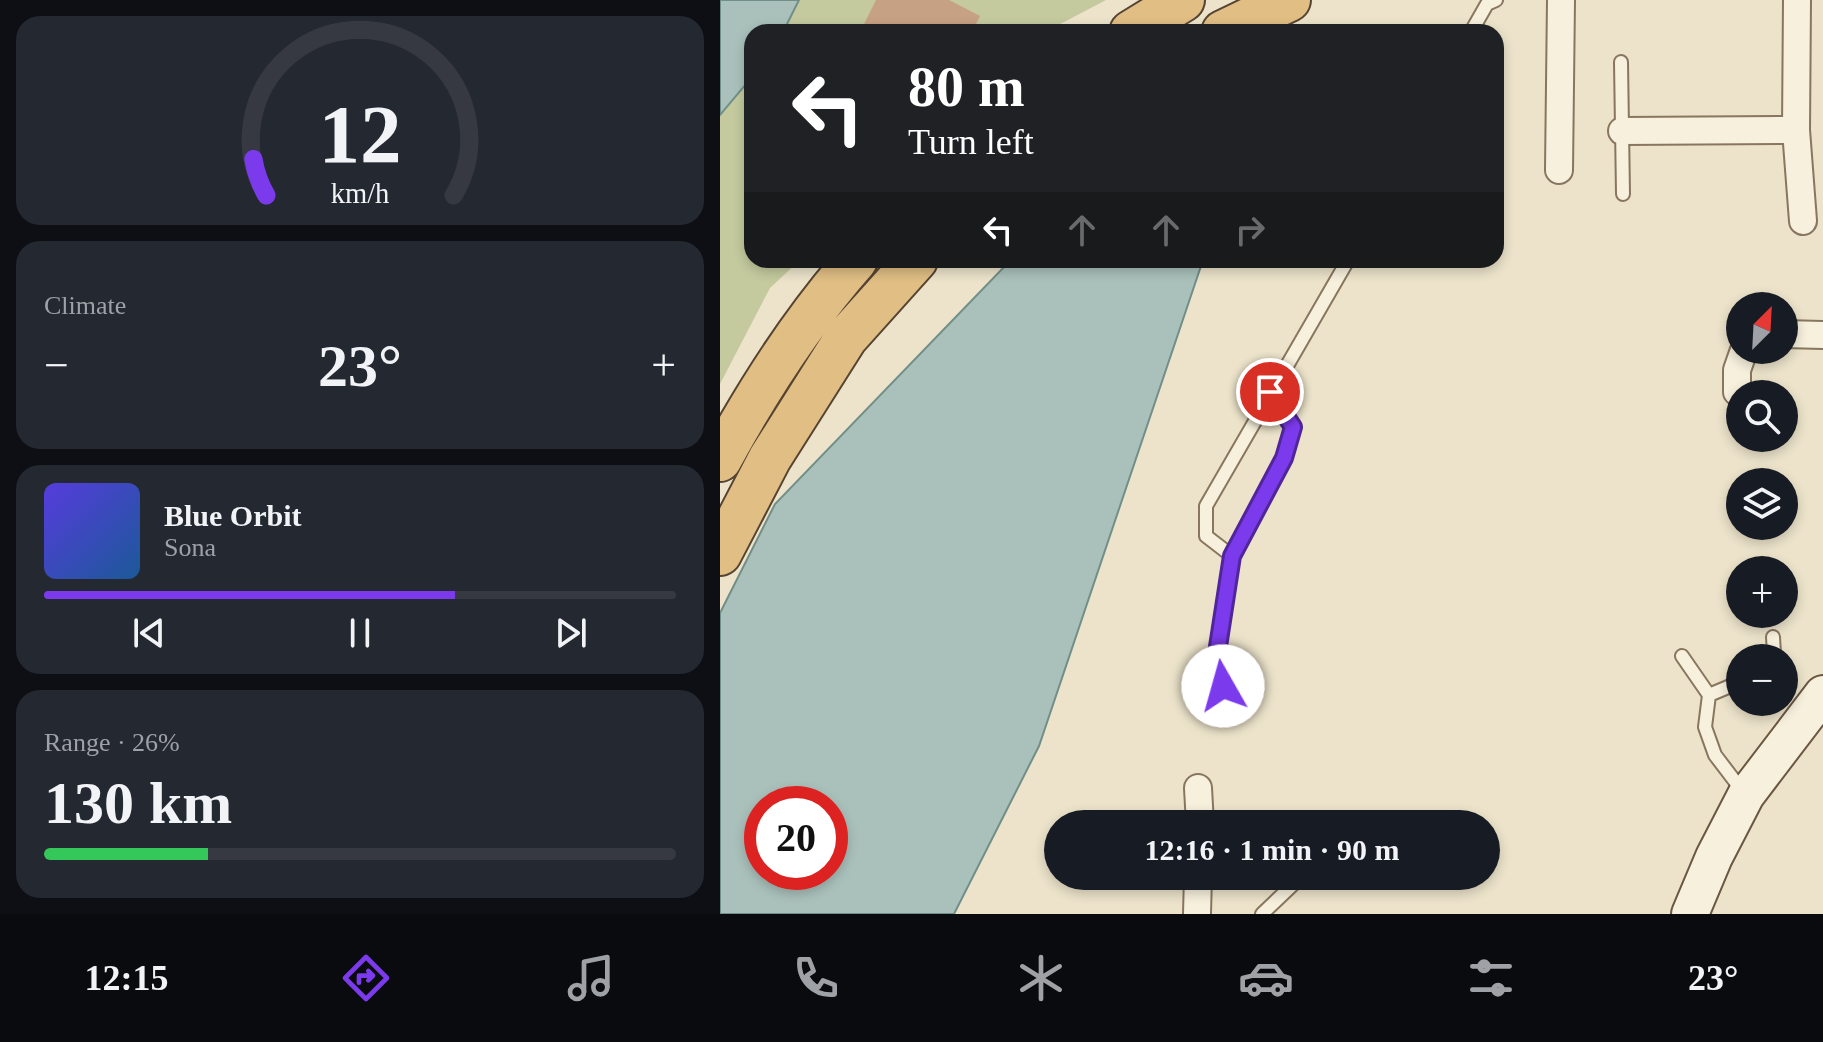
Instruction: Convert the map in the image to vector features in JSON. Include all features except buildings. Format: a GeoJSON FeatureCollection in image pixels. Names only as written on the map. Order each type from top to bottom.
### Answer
{"type":"FeatureCollection","features":[{"type":"Feature","properties":{"kind":"highway"},"geometry":{"type":"LineString","coordinates":[[1144,24],[1183,0]]}},
{"type":"Feature","properties":{"kind":"highway"},"geometry":{"type":"LineString","coordinates":[[1240,24],[1289,0]]}},
{"type":"Feature","properties":{"kind":"highway"},"geometry":{"type":"LineString","coordinates":[[720,460],[751,402],[849,268]]}},
{"type":"Feature","properties":{"kind":"highway"},"geometry":{"type":"LineString","coordinates":[[720,554],[770,458],[846,338],[909,268]]}},
{"type":"Feature","properties":{"kind":"main road"},"geometry":{"type":"LineString","coordinates":[[1690,914],[1714,857],[1746,795],[1823,694]]}},
{"type":"Feature","properties":{"kind":"street"},"geometry":{"type":"LineString","coordinates":[[1559,170],[1561,0]]}},
{"type":"Feature","properties":{"kind":"street"},"geometry":{"type":"LineString","coordinates":[[1797,0],[1796,130],[1803,221]]}},
{"type":"Feature","properties":{"kind":"street"},"geometry":{"type":"LineString","coordinates":[[1622,131],[1796,130]]}},
{"type":"Feature","properties":{"kind":"street"},"geometry":{"type":"LineString","coordinates":[[1798,334],[1823,335]]}},
{"type":"Feature","properties":{"kind":"street"},"geometry":{"type":"LineString","coordinates":[[1198,788],[1199,810]]}},
{"type":"Feature","properties":{"kind":"street"},"geometry":{"type":"LineString","coordinates":[[1197,914],[1198,890]]}},
{"type":"Feature","properties":{"kind":"lane"},"geometry":{"type":"LineString","coordinates":[[1476,24],[1487,4],[1496,0]]}},
{"type":"Feature","properties":{"kind":"lane"},"geometry":{"type":"LineString","coordinates":[[1621,62],[1623,194]]}},
{"type":"Feature","properties":{"kind":"lane"},"geometry":{"type":"LineString","coordinates":[[1232,556],[1206,536],[1206,506],[1343,268]]}},
{"type":"Feature","properties":{"kind":"lane"},"geometry":{"type":"LineString","coordinates":[[1251,693],[1223,686],[1215,666],[1232,556],[1284,458],[1293,427],[1270,392]]}},
{"type":"Feature","properties":{"kind":"lane"},"geometry":{"type":"LineString","coordinates":[[1773,637],[1773,644]]}},
{"type":"Feature","properties":{"kind":"lane"},"geometry":{"type":"LineString","coordinates":[[1682,656],[1709,695],[1705,727],[1715,755],[1746,795]]}},
{"type":"Feature","properties":{"kind":"lane"},"geometry":{"type":"LineString","coordinates":[[1709,695],[1726,688]]}},
{"type":"Feature","properties":{"kind":"lane"},"geometry":{"type":"LineString","coordinates":[[1262,914],[1287,890]]}},
{"type":"Feature","properties":{"kind":"green space"},"geometry":{"type":"Polygon","coordinates":[[[799,0],[1106,0],[1060,24],[787,24],[799,0]]]}},
{"type":"Feature","properties":{"kind":"green space"},"geometry":{"type":"Polygon","coordinates":[[[744,86],[744,268],[791,268],[770,288],[720,384],[720,115],[744,86]]]}},
{"type":"Feature","properties":{"kind":"water"},"geometry":{"type":"Polygon","coordinates":[[[720,0],[799,0],[787,24],[744,24],[744,86],[720,115],[720,0]]]}},
{"type":"Feature","properties":{"kind":"water"},"geometry":{"type":"Polygon","coordinates":[[[1003,268],[1200,268],[1039,746],[954,914],[720,914],[720,613],[775,504],[1003,268]]]}},
{"type":"Feature","properties":{"kind":"route"},"geometry":{"type":"LineString","coordinates":[[1223,686],[1215,666],[1232,556],[1284,458],[1293,427],[1270,392]]}}]}
